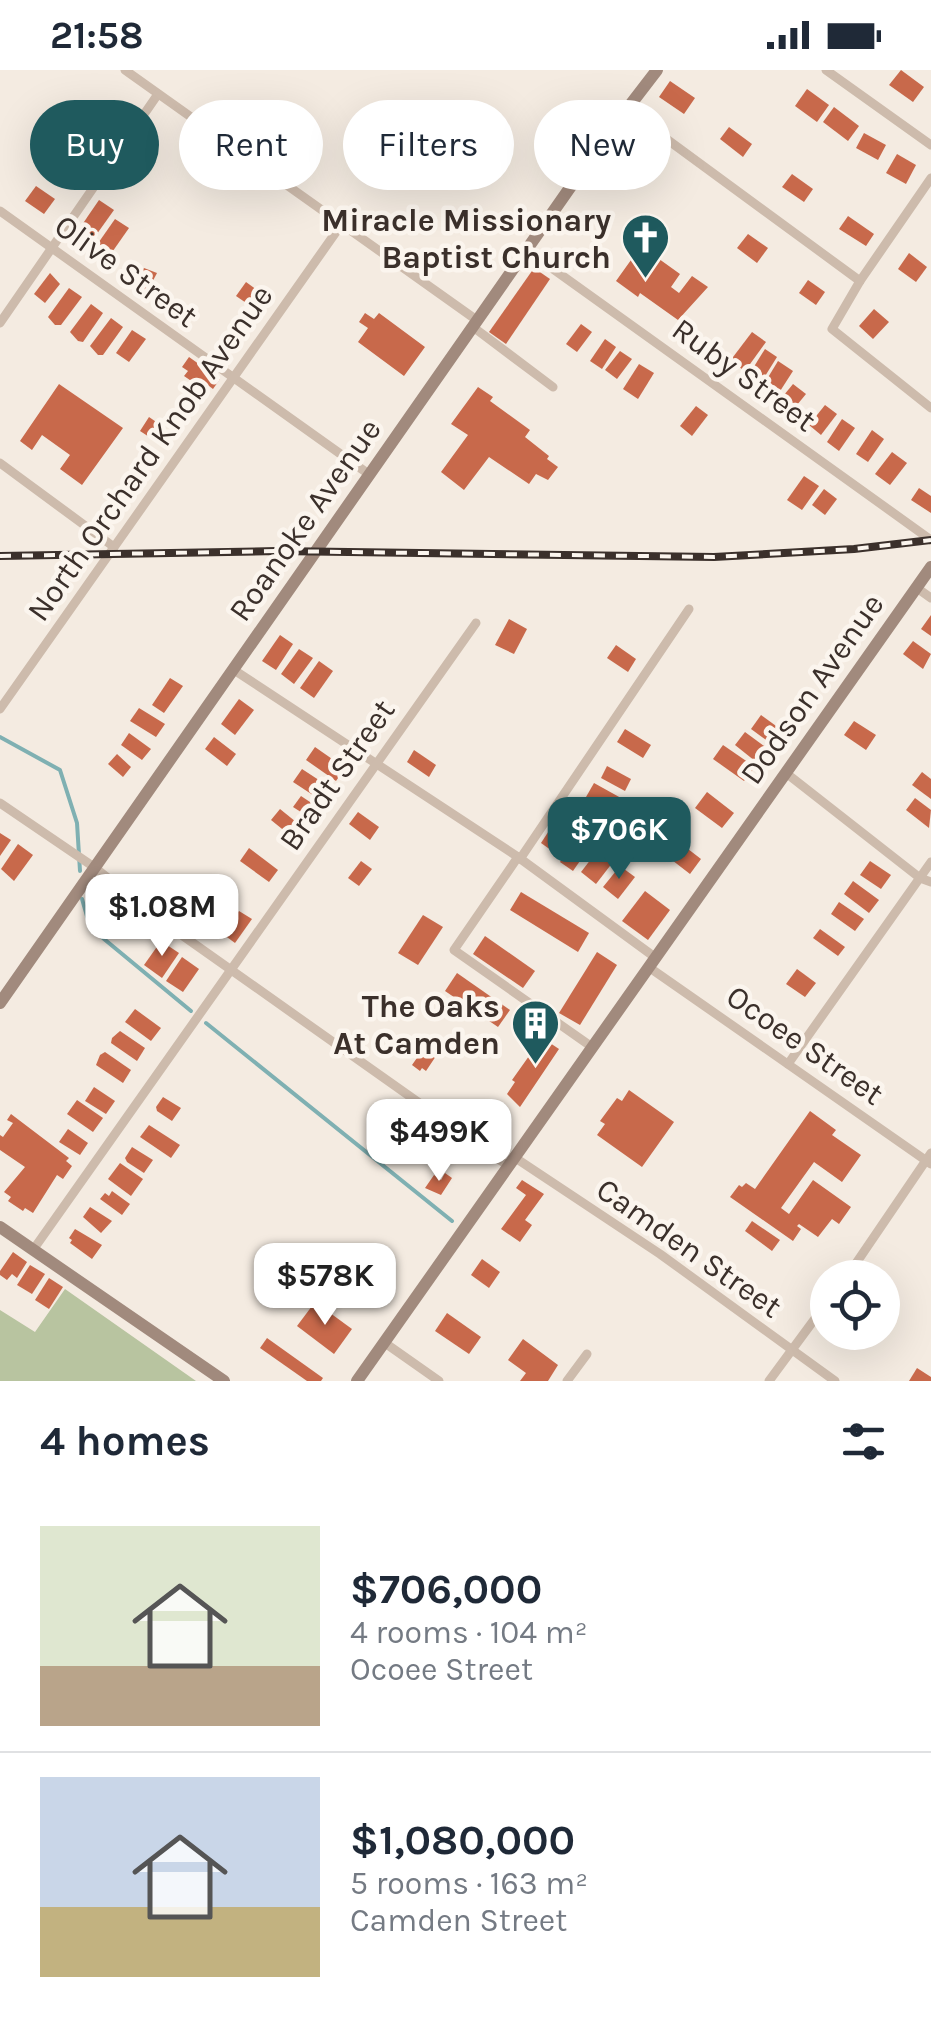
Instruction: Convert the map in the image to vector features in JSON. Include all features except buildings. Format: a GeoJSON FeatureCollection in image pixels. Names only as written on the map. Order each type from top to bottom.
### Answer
{"type":"FeatureCollection","features":[{"type":"Feature","properties":{"kind":"main road","name":"Roanoke Avenue"},"geometry":{"type":"LineString","coordinates":[[634,100],[656,70]]}},
{"type":"Feature","properties":{"kind":"main road","name":"Roanoke Avenue"},"geometry":{"type":"LineString","coordinates":[[0,1003],[571,190]]}},
{"type":"Feature","properties":{"kind":"main road","name":"Dodson Avenue"},"geometry":{"type":"LineString","coordinates":[[357,1381],[931,568]]}},
{"type":"Feature","properties":{"kind":"main road"},"geometry":{"type":"LineString","coordinates":[[0,1227],[224,1381]]}},
{"type":"Feature","properties":{"kind":"street"},"geometry":{"type":"LineString","coordinates":[[125,70],[475,324],[553,387]]}},
{"type":"Feature","properties":{"kind":"street"},"geometry":{"type":"LineString","coordinates":[[826,70],[931,145]]}},
{"type":"Feature","properties":{"kind":"street"},"geometry":{"type":"LineString","coordinates":[[0,323],[158,94]]}},
{"type":"Feature","properties":{"kind":"street"},"geometry":{"type":"LineString","coordinates":[[671,142],[860,280]]}},
{"type":"Feature","properties":{"kind":"street"},"geometry":{"type":"LineString","coordinates":[[931,178],[860,280],[832,329],[931,408]]}},
{"type":"Feature","properties":{"kind":"street","name":"Olive Street"},"geometry":{"type":"LineString","coordinates":[[0,212],[370,475]]}},
{"type":"Feature","properties":{"kind":"street","name":"North Orchard Knob Avenue"},"geometry":{"type":"LineString","coordinates":[[0,709],[341,226]]}},
{"type":"Feature","properties":{"kind":"street","name":"Ruby Street"},"geometry":{"type":"LineString","coordinates":[[528,251],[931,540]]}},
{"type":"Feature","properties":{"kind":"street"},"geometry":{"type":"LineString","coordinates":[[0,463],[114,547]]}},
{"type":"Feature","properties":{"kind":"street"},"geometry":{"type":"LineString","coordinates":[[917,588],[931,598]]}},
{"type":"Feature","properties":{"kind":"street"},"geometry":{"type":"LineString","coordinates":[[592,1047],[454,950],[689,609]]}},
{"type":"Feature","properties":{"kind":"street","name":"Bradt Street"},"geometry":{"type":"LineString","coordinates":[[33,1250],[476,624]]}},
{"type":"Feature","properties":{"kind":"street","name":"Ocoee Street"},"geometry":{"type":"LineString","coordinates":[[234,670],[519,858],[788,1064],[929,1159]]}},
{"type":"Feature","properties":{"kind":"street"},"geometry":{"type":"LineString","coordinates":[[786,773],[920,878],[931,882]]}},
{"type":"Feature","properties":{"kind":"street","name":"Camden Street"},"geometry":{"type":"LineString","coordinates":[[0,803],[232,970],[510,1161],[660,1254],[835,1381]]}},
{"type":"Feature","properties":{"kind":"street"},"geometry":{"type":"LineString","coordinates":[[788,1064],[931,862]]}},
{"type":"Feature","properties":{"kind":"street"},"geometry":{"type":"LineString","coordinates":[[859,1260],[929,1159]]}},
{"type":"Feature","properties":{"kind":"street"},"geometry":{"type":"LineString","coordinates":[[770,1381],[810,1325]]}},
{"type":"Feature","properties":{"kind":"street"},"geometry":{"type":"LineString","coordinates":[[385,1343],[438,1381]]}},
{"type":"Feature","properties":{"kind":"street"},"geometry":{"type":"LineString","coordinates":[[566,1381],[586,1354]]}},
{"type":"Feature","properties":{"kind":"green space"},"geometry":{"type":"Polygon","coordinates":[[[65,1289],[196,1381],[0,1381],[0,1310],[35,1332],[65,1289]]]}},
{"type":"Feature","properties":{"kind":"waterway"},"geometry":{"type":"LineString","coordinates":[[0,737],[60,770],[77,823],[80,871]]}},
{"type":"Feature","properties":{"kind":"waterway"},"geometry":{"type":"LineString","coordinates":[[82,899],[89,923],[98,934],[191,1011]]}},
{"type":"Feature","properties":{"kind":"waterway"},"geometry":{"type":"LineString","coordinates":[[206,1023],[452,1221]]}},
{"type":"Feature","properties":{"kind":"railway"},"geometry":{"type":"LineString","coordinates":[[0,556],[277,551],[714,557],[931,540]]}},
{"type":"Feature","properties":{"kind":"place","name":"Miracle Missionary Baptist Church"},"geometry":{"type":"Point","coordinates":[646,280]}},
{"type":"Feature","properties":{"kind":"place","name":"The Oaks At Camden"},"geometry":{"type":"Point","coordinates":[535,1066]}}]}
